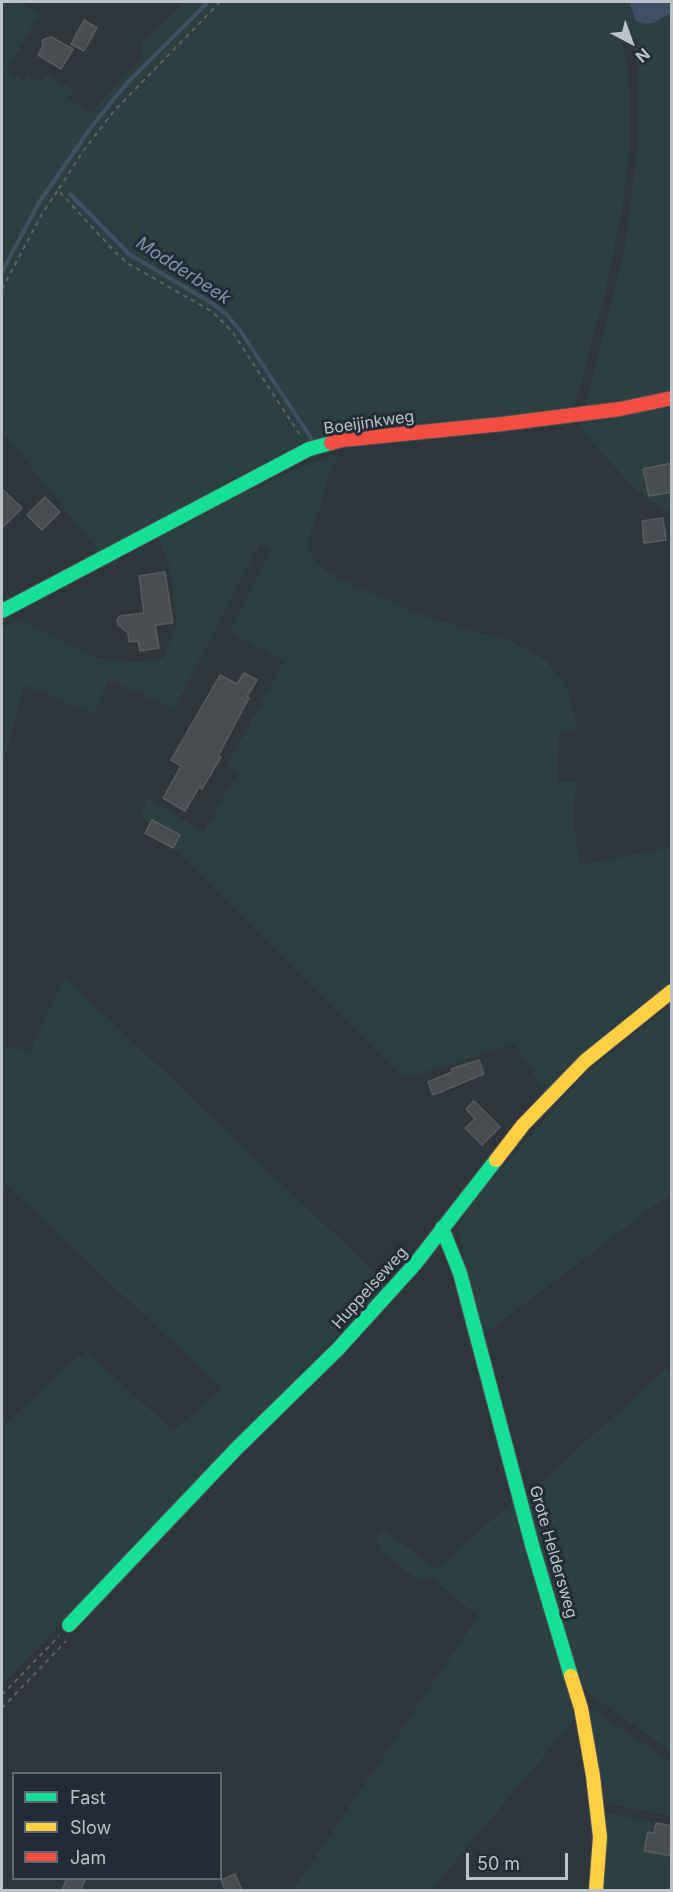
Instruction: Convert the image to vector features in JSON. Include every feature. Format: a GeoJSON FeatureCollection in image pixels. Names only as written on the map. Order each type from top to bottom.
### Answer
{"type":"FeatureCollection","features":[{"type":"Feature","properties":{"kind":"street","name":"Boeijinkweg"},"geometry":{"type":"LineString","coordinates":[[2,611],[309,449],[342,440],[513,423],[620,409],[672,398]]}},
{"type":"Feature","properties":{"kind":"street","name":"Huppelseweg"},"geometry":{"type":"LineString","coordinates":[[69,1632],[237,1448],[338,1349],[415,1264],[523,1125],[585,1061],[672,991]]}},
{"type":"Feature","properties":{"kind":"street","name":"Grote Heldersweg"},"geometry":{"type":"LineString","coordinates":[[442,1228],[460,1273],[532,1545],[581,1708],[593,1776],[600,1837],[596,1890]]}},
{"type":"Feature","properties":{"kind":"path"},"geometry":{"type":"LineString","coordinates":[[2,289],[43,212],[84,150],[114,111],[220,2]]}},
{"type":"Feature","properties":{"kind":"path"},"geometry":{"type":"LineString","coordinates":[[58,190],[114,252],[128,263],[211,311],[221,320],[233,333],[309,449]]}},
{"type":"Feature","properties":{"kind":"path"},"geometry":{"type":"LineString","coordinates":[[2,1695],[69,1632]]}},
{"type":"Feature","properties":{"kind":"path"},"geometry":{"type":"LineString","coordinates":[[2,1708],[69,1632]]}},
{"type":"Feature","properties":{"kind":"green space"},"geometry":{"type":"Polygon","coordinates":[[[2,2],[20,2],[40,13],[7,71],[24,81],[28,75],[39,81],[48,76],[73,89],[68,99],[91,113],[142,56],[141,44],[184,2],[629,2],[630,8],[654,23],[671,13],[671,392],[584,410],[625,247],[637,151],[637,38],[622,45],[627,63],[629,91],[629,151],[623,202],[606,290],[573,411],[337,430],[300,444],[99,552],[2,431],[2,2]]]}},
{"type":"Feature","properties":{"kind":"green space"},"geometry":{"type":"Polygon","coordinates":[[[671,407],[671,513],[651,502],[635,488],[590,441],[580,424],[671,407]]]}},
{"type":"Feature","properties":{"kind":"green space"},"geometry":{"type":"Polygon","coordinates":[[[339,454],[328,476],[307,543],[313,559],[329,573],[420,615],[513,642],[545,660],[562,680],[571,699],[578,730],[559,733],[558,782],[576,782],[573,818],[580,865],[671,847],[671,986],[545,1092],[515,1044],[404,1078],[140,815],[148,798],[204,832],[238,772],[227,766],[284,661],[230,632],[270,551],[260,543],[174,709],[109,680],[93,714],[24,685],[2,767],[2,627],[20,620],[97,658],[137,662],[163,658],[177,625],[170,567],[158,538],[227,501],[324,458],[339,454]]]}},
{"type":"Feature","properties":{"kind":"green space"},"geometry":{"type":"Polygon","coordinates":[[[65,977],[387,1284],[2,1685],[2,1427],[69,1364],[87,1351],[173,1431],[221,1388],[2,1181],[2,1054],[4,1046],[30,1051],[65,977]]]}},
{"type":"Feature","properties":{"kind":"green space"},"geometry":{"type":"Polygon","coordinates":[[[671,1005],[671,1193],[481,1337],[457,1226],[478,1196],[576,1083],[671,1005]]]}},
{"type":"Feature","properties":{"kind":"green space"},"geometry":{"type":"Polygon","coordinates":[[[665,1369],[671,1374],[671,1751],[582,1687],[524,1498],[665,1369]]]}},
{"type":"Feature","properties":{"kind":"green space"},"geometry":{"type":"Polygon","coordinates":[[[512,1502],[576,1718],[431,1890],[293,1890],[478,1616],[429,1576],[421,1582],[380,1551],[376,1542],[382,1529],[437,1569],[512,1502]]]}},
{"type":"Feature","properties":{"kind":"green space"},"geometry":{"type":"Polygon","coordinates":[[[585,1704],[671,1762],[671,1816],[615,1805],[602,1800],[585,1704]]]}},
{"type":"Feature","properties":{"kind":"green space"},"geometry":{"type":"Polygon","coordinates":[[[605,1812],[671,1826],[671,1890],[602,1890],[605,1812]]]}},
{"type":"Feature","properties":{"kind":"water"},"geometry":{"type":"Polygon","coordinates":[[[629,2],[671,2],[671,13],[654,23],[644,24],[636,21],[629,2]]]}},
{"type":"Feature","properties":{"kind":"building"},"geometry":{"type":"Polygon","coordinates":[[[84,20],[97,28],[84,51],[71,44],[84,20]]]}},
{"type":"Feature","properties":{"kind":"building"},"geometry":{"type":"Polygon","coordinates":[[[51,37],[73,49],[61,69],[38,55],[43,46],[42,40],[51,37]]]}},
{"type":"Feature","properties":{"kind":"building"},"geometry":{"type":"Polygon","coordinates":[[[672,463],[672,492],[649,496],[643,469],[672,463]]]}},
{"type":"Feature","properties":{"kind":"building"},"geometry":{"type":"Polygon","coordinates":[[[2,489],[22,508],[2,528],[2,489]]]}},
{"type":"Feature","properties":{"kind":"building"},"geometry":{"type":"Polygon","coordinates":[[[45,497],[60,512],[42,530],[27,515],[45,497]]]}},
{"type":"Feature","properties":{"kind":"building"},"geometry":{"type":"Polygon","coordinates":[[[663,518],[666,540],[644,543],[642,521],[663,518]]]}},
{"type":"Feature","properties":{"kind":"building"},"geometry":{"type":"Polygon","coordinates":[[[165,572],[173,623],[155,625],[159,648],[140,651],[138,641],[129,642],[128,633],[118,625],[117,620],[120,616],[144,613],[139,576],[165,572]]]}},
{"type":"Feature","properties":{"kind":"building"},"geometry":{"type":"Polygon","coordinates":[[[244,673],[257,680],[218,756],[221,757],[202,789],[199,787],[185,811],[163,798],[181,766],[171,760],[220,675],[237,684],[244,673]]]}},
{"type":"Feature","properties":{"kind":"building"},"geometry":{"type":"Polygon","coordinates":[[[152,820],[180,835],[173,848],[145,833],[152,820]]]}},
{"type":"Feature","properties":{"kind":"building"},"geometry":{"type":"Polygon","coordinates":[[[479,1060],[484,1074],[433,1095],[428,1082],[452,1072],[451,1069],[479,1060]]]}},
{"type":"Feature","properties":{"kind":"building"},"geometry":{"type":"Polygon","coordinates":[[[474,1101],[500,1127],[482,1145],[465,1128],[475,1119],[466,1109],[474,1101]]]}},
{"type":"Feature","properties":{"kind":"building"},"geometry":{"type":"Polygon","coordinates":[[[656,1823],[672,1826],[672,1856],[644,1851],[648,1832],[654,1833],[656,1823]]]}},
{"type":"Feature","properties":{"kind":"building"},"geometry":{"type":"Polygon","coordinates":[[[235,1874],[242,1890],[225,1890],[222,1880],[235,1874]]]}},
{"type":"Feature","properties":{"kind":"building"},"geometry":{"type":"Polygon","coordinates":[[[66,1880],[85,1880],[81,1890],[62,1890],[66,1880]]]}},
{"type":"Feature","properties":{"kind":"waterway","name":"Modderbeek"},"geometry":{"type":"LineString","coordinates":[[2,272],[38,204],[92,126],[128,82],[208,2]]}},
{"type":"Feature","properties":{"kind":"waterway","name":"Modderbeek"},"geometry":{"type":"LineString","coordinates":[[70,194],[129,254],[226,314],[239,329],[311,438]]}},
{"type":"Feature","properties":{"kind":"traffic: fast"},"geometry":{"type":"LineString","coordinates":[[2,611],[309,449],[331,443]]}},
{"type":"Feature","properties":{"kind":"traffic: fast"},"geometry":{"type":"LineString","coordinates":[[69,1625],[237,1448],[338,1349],[415,1264],[496,1160]]}},
{"type":"Feature","properties":{"kind":"traffic: fast"},"geometry":{"type":"LineString","coordinates":[[442,1228],[460,1273],[532,1545],[571,1676]]}},
{"type":"Feature","properties":{"kind":"traffic: slow"},"geometry":{"type":"LineString","coordinates":[[496,1160],[523,1125],[585,1061],[672,991]]}},
{"type":"Feature","properties":{"kind":"traffic: slow"},"geometry":{"type":"LineString","coordinates":[[571,1676],[581,1708],[593,1776],[600,1837],[596,1890]]}},
{"type":"Feature","properties":{"kind":"traffic: jam"},"geometry":{"type":"LineString","coordinates":[[331,443],[620,409],[672,398]]}}]}
